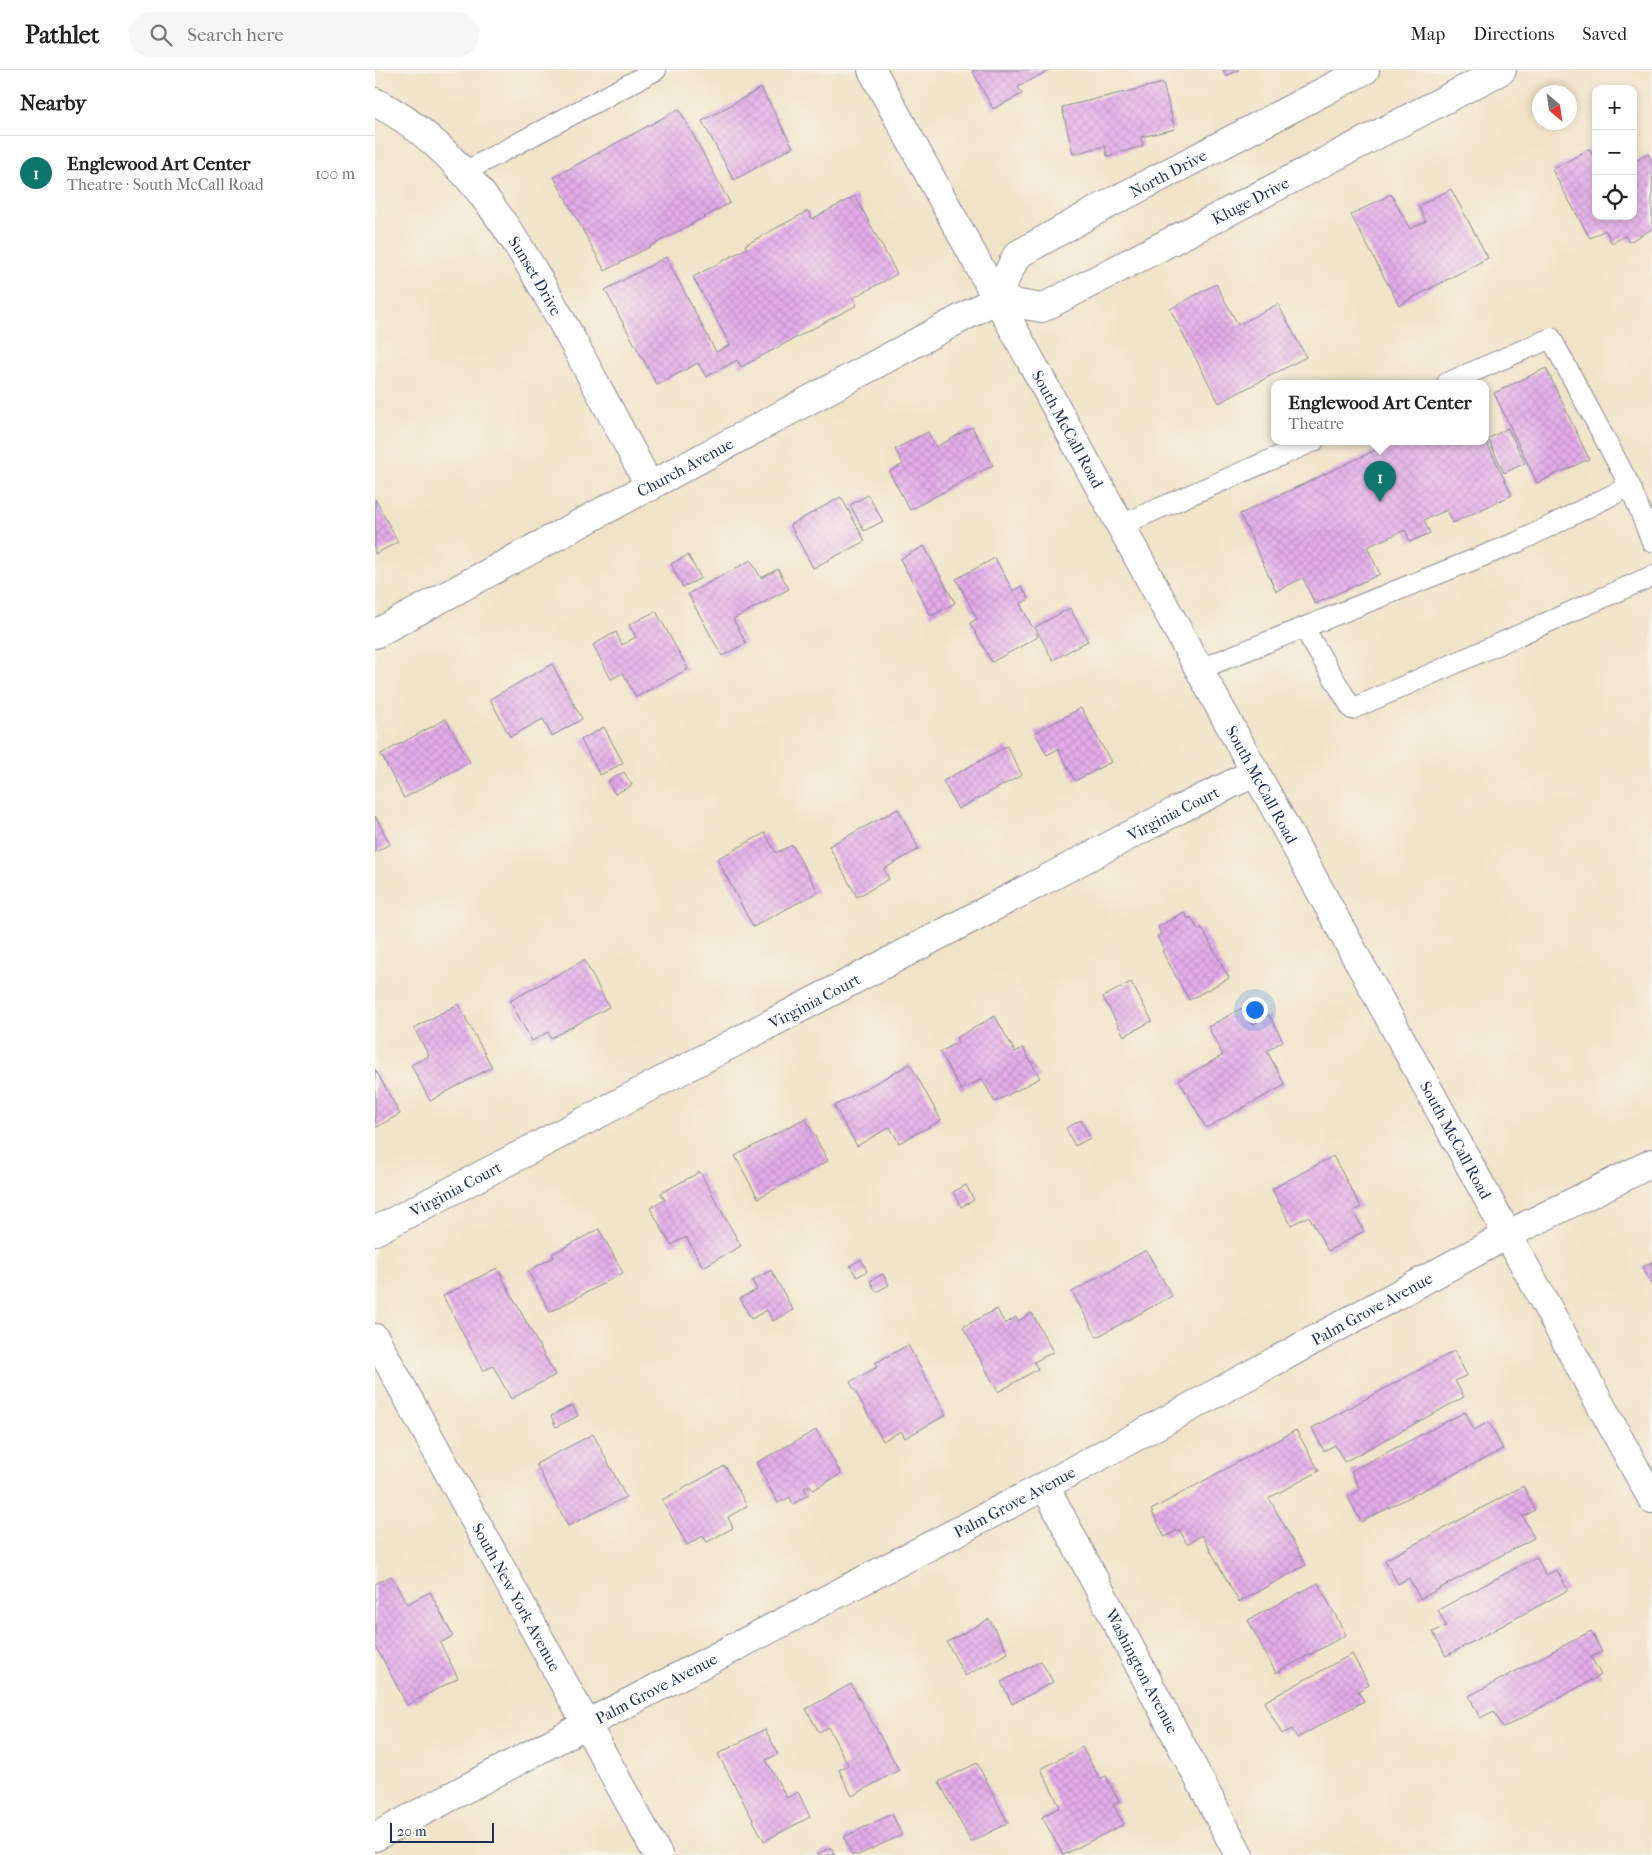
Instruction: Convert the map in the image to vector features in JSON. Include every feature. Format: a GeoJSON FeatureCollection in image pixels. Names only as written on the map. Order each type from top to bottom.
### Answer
{"type":"FeatureCollection","features":[{"type":"Feature","properties":{"kind":"street","name":"South McCall Road"},"geometry":{"type":"LineString","coordinates":[[872,70],[959,228],[995,300],[1121,524],[1652,1499]]}},
{"type":"Feature","properties":{"kind":"street","name":"North Drive"},"geometry":{"type":"LineString","coordinates":[[995,300],[1017,256],[1099,209],[1365,70]]}},
{"type":"Feature","properties":{"kind":"street","name":"Kluge Drive"},"geometry":{"type":"LineString","coordinates":[[995,300],[1042,308],[1502,70]]}},
{"type":"Feature","properties":{"kind":"street","name":"Sunset Drive"},"geometry":{"type":"LineString","coordinates":[[375,102],[417,129],[462,172],[499,217],[530,264],[650,487]]}},
{"type":"Feature","properties":{"kind":"street","name":"Church Avenue"},"geometry":{"type":"LineString","coordinates":[[375,634],[995,300]]}},
{"type":"Feature","properties":{"kind":"street","name":"Virginia Court"},"geometry":{"type":"LineString","coordinates":[[375,1231],[1178,810],[1255,772]]}},
{"type":"Feature","properties":{"kind":"street","name":"Palm Grove Avenue"},"geometry":{"type":"LineString","coordinates":[[375,1837],[587,1724],[1045,1486],[1509,1234],[1652,1163]]}},
{"type":"Feature","properties":{"kind":"street","name":"South New York Avenue"},"geometry":{"type":"LineString","coordinates":[[375,1338],[658,1855]]}},
{"type":"Feature","properties":{"kind":"street","name":"Washington Avenue"},"geometry":{"type":"LineString","coordinates":[[1045,1486],[1239,1855]]}},
{"type":"Feature","properties":{"kind":"lane"},"geometry":{"type":"LineString","coordinates":[[462,172],[656,70]]}},
{"type":"Feature","properties":{"kind":"lane"},"geometry":{"type":"LineString","coordinates":[[1454,380],[1551,338],[1629,486],[1652,542]]}},
{"type":"Feature","properties":{"kind":"lane"},"geometry":{"type":"LineString","coordinates":[[1121,524],[1305,445]]}},
{"type":"Feature","properties":{"kind":"lane"},"geometry":{"type":"LineString","coordinates":[[1200,669],[1518,542],[1629,486]]}},
{"type":"Feature","properties":{"kind":"lane"},"geometry":{"type":"LineString","coordinates":[[1304,628],[1352,709],[1652,576]]}},
{"type":"Feature","properties":{"kind":"building"},"geometry":{"type":"Polygon","coordinates":[[[972,70],[1049,70],[1018,87],[1022,94],[993,109],[972,70]]]}},
{"type":"Feature","properties":{"kind":"building"},"geometry":{"type":"Polygon","coordinates":[[[1223,70],[1239,70],[1226,76],[1223,70]]]}},
{"type":"Feature","properties":{"kind":"building"},"geometry":{"type":"Polygon","coordinates":[[[1163,83],[1175,129],[1141,137],[1143,146],[1107,156],[1105,146],[1073,154],[1062,107],[1163,83]]]}},
{"type":"Feature","properties":{"kind":"building"},"geometry":{"type":"Polygon","coordinates":[[[761,88],[793,147],[734,180],[702,121],[761,88]]]}},
{"type":"Feature","properties":{"kind":"building"},"geometry":{"type":"Polygon","coordinates":[[[679,109],[730,203],[605,271],[554,177],[679,109]]]}},
{"type":"Feature","properties":{"kind":"building"},"geometry":{"type":"Polygon","coordinates":[[[1589,149],[1592,154],[1592,220],[1637,220],[1637,160],[1648,154],[1652,161],[1652,229],[1629,242],[1625,236],[1612,243],[1605,230],[1590,238],[1552,170],[1589,149]]]}},
{"type":"Feature","properties":{"kind":"building"},"geometry":{"type":"Polygon","coordinates":[[[1451,189],[1488,258],[1399,305],[1351,215],[1391,194],[1410,229],[1426,221],[1418,206],[1451,189]]]}},
{"type":"Feature","properties":{"kind":"building"},"geometry":{"type":"Polygon","coordinates":[[[855,196],[897,274],[853,298],[857,305],[741,367],[737,360],[706,377],[698,363],[657,385],[605,290],[666,257],[716,352],[730,345],[693,277],[747,248],[745,245],[808,211],[812,219],[855,196]]]}},
{"type":"Feature","properties":{"kind":"building"},"geometry":{"type":"Polygon","coordinates":[[[1216,284],[1238,325],[1278,304],[1306,357],[1219,403],[1170,309],[1216,284]]]}},
{"type":"Feature","properties":{"kind":"building"},"geometry":{"type":"Polygon","coordinates":[[[1546,368],[1589,459],[1537,483],[1494,393],[1546,368]]]}},
{"type":"Feature","properties":{"kind":"building"},"geometry":{"type":"Polygon","coordinates":[[[972,427],[993,465],[910,510],[889,472],[903,464],[895,449],[928,432],[936,447],[972,427]]]}},
{"type":"Feature","properties":{"kind":"building"},"geometry":{"type":"Polygon","coordinates":[[[1508,428],[1525,463],[1504,473],[1489,438],[1508,428]]]}},
{"type":"Feature","properties":{"kind":"building"},"geometry":{"type":"Polygon","coordinates":[[[1387,445],[1488,445],[1512,495],[1453,523],[1447,510],[1424,520],[1430,533],[1410,542],[1405,530],[1367,547],[1380,574],[1315,604],[1303,578],[1276,591],[1240,514],[1387,445]]]}},
{"type":"Feature","properties":{"kind":"building"},"geometry":{"type":"Polygon","coordinates":[[[868,495],[883,521],[864,531],[850,505],[868,495]]]}},
{"type":"Feature","properties":{"kind":"building"},"geometry":{"type":"Polygon","coordinates":[[[841,497],[865,541],[813,568],[790,525],[841,497]]]}},
{"type":"Feature","properties":{"kind":"building"},"geometry":{"type":"Polygon","coordinates":[[[375,499],[398,542],[375,554],[375,499]]]}},
{"type":"Feature","properties":{"kind":"building"},"geometry":{"type":"Polygon","coordinates":[[[924,546],[955,603],[931,616],[900,559],[924,546]]]}},
{"type":"Feature","properties":{"kind":"building"},"geometry":{"type":"Polygon","coordinates":[[[688,555],[701,578],[683,587],[671,564],[688,555]]]}},
{"type":"Feature","properties":{"kind":"building"},"geometry":{"type":"Polygon","coordinates":[[[995,558],[1013,591],[1021,586],[1029,599],[1020,604],[1038,637],[992,662],[970,623],[977,619],[956,579],[995,558]]]}},
{"type":"Feature","properties":{"kind":"building"},"geometry":{"type":"Polygon","coordinates":[[[751,560],[761,578],[778,569],[789,589],[733,619],[746,643],[722,656],[688,594],[751,560]]]}},
{"type":"Feature","properties":{"kind":"building"},"geometry":{"type":"Polygon","coordinates":[[[1070,608],[1088,641],[1053,660],[1035,627],[1070,608]]]}},
{"type":"Feature","properties":{"kind":"building"},"geometry":{"type":"Polygon","coordinates":[[[656,611],[688,669],[636,697],[623,673],[611,679],[593,645],[616,632],[622,645],[636,637],[629,625],[656,611]]]}},
{"type":"Feature","properties":{"kind":"building"},"geometry":{"type":"Polygon","coordinates":[[[552,664],[582,719],[552,736],[543,719],[510,737],[490,699],[552,664]]]}},
{"type":"Feature","properties":{"kind":"building"},"geometry":{"type":"Polygon","coordinates":[[[1081,708],[1111,762],[1075,781],[1058,749],[1047,755],[1035,733],[1081,708]]]}},
{"type":"Feature","properties":{"kind":"building"},"geometry":{"type":"Polygon","coordinates":[[[446,719],[470,762],[404,798],[381,754],[446,719]]]}},
{"type":"Feature","properties":{"kind":"building"},"geometry":{"type":"Polygon","coordinates":[[[604,727],[623,763],[600,775],[581,740],[604,727]]]}},
{"type":"Feature","properties":{"kind":"building"},"geometry":{"type":"Polygon","coordinates":[[[1007,746],[1022,775],[958,809],[943,781],[1007,746]]]}},
{"type":"Feature","properties":{"kind":"building"},"geometry":{"type":"Polygon","coordinates":[[[624,772],[632,785],[615,794],[608,781],[624,772]]]}},
{"type":"Feature","properties":{"kind":"building"},"geometry":{"type":"Polygon","coordinates":[[[898,809],[919,849],[884,869],[889,879],[857,897],[829,846],[898,809]]]}},
{"type":"Feature","properties":{"kind":"building"},"geometry":{"type":"Polygon","coordinates":[[[375,816],[390,844],[375,852],[375,816]]]}},
{"type":"Feature","properties":{"kind":"building"},"geometry":{"type":"Polygon","coordinates":[[[765,833],[776,853],[792,845],[818,892],[753,927],[717,859],[765,833]]]}},
{"type":"Feature","properties":{"kind":"building"},"geometry":{"type":"Polygon","coordinates":[[[1184,912],[1188,919],[1191,917],[1198,930],[1202,928],[1229,978],[1189,1000],[1162,951],[1164,950],[1157,936],[1161,934],[1158,927],[1184,912]]]}},
{"type":"Feature","properties":{"kind":"building"},"geometry":{"type":"Polygon","coordinates":[[[584,960],[609,1007],[551,1038],[548,1032],[532,1041],[510,1001],[584,960]]]}},
{"type":"Feature","properties":{"kind":"building"},"geometry":{"type":"Polygon","coordinates":[[[1131,982],[1152,1021],[1124,1036],[1103,997],[1131,982]]]}},
{"type":"Feature","properties":{"kind":"building"},"geometry":{"type":"Polygon","coordinates":[[[458,1004],[492,1067],[430,1101],[411,1065],[429,1056],[414,1028],[458,1004]]]}},
{"type":"Feature","properties":{"kind":"building"},"geometry":{"type":"Polygon","coordinates":[[[1242,1008],[1252,1025],[1269,1015],[1283,1041],[1267,1051],[1285,1085],[1206,1128],[1179,1080],[1223,1055],[1208,1027],[1242,1008]]]}},
{"type":"Feature","properties":{"kind":"building"},"geometry":{"type":"Polygon","coordinates":[[[995,1016],[1015,1052],[1023,1048],[1040,1078],[995,1102],[982,1079],[961,1090],[940,1052],[958,1042],[956,1038],[995,1016]]]}},
{"type":"Feature","properties":{"kind":"building"},"geometry":{"type":"Polygon","coordinates":[[[910,1064],[941,1120],[899,1143],[890,1127],[857,1146],[834,1106],[910,1064]]]}},
{"type":"Feature","properties":{"kind":"building"},"geometry":{"type":"Polygon","coordinates":[[[375,1069],[400,1114],[375,1128],[375,1069]]]}},
{"type":"Feature","properties":{"kind":"building"},"geometry":{"type":"Polygon","coordinates":[[[805,1118],[828,1161],[758,1198],[735,1156],[805,1118]]]}},
{"type":"Feature","properties":{"kind":"building"},"geometry":{"type":"Polygon","coordinates":[[[1081,1120],[1090,1138],[1075,1146],[1066,1128],[1081,1120]]]}},
{"type":"Feature","properties":{"kind":"building"},"geometry":{"type":"Polygon","coordinates":[[[1333,1156],[1361,1207],[1353,1211],[1364,1231],[1328,1251],[1309,1216],[1291,1225],[1272,1189],[1333,1156]]]}},
{"type":"Feature","properties":{"kind":"building"},"geometry":{"type":"Polygon","coordinates":[[[700,1172],[741,1246],[703,1267],[686,1237],[671,1245],[650,1208],[665,1200],[661,1193],[700,1172]]]}},
{"type":"Feature","properties":{"kind":"building"},"geometry":{"type":"Polygon","coordinates":[[[966,1185],[974,1200],[961,1207],[953,1192],[966,1185]]]}},
{"type":"Feature","properties":{"kind":"building"},"geometry":{"type":"Polygon","coordinates":[[[599,1229],[623,1273],[550,1312],[528,1271],[554,1257],[552,1254],[599,1229]]]}},
{"type":"Feature","properties":{"kind":"building"},"geometry":{"type":"Polygon","coordinates":[[[1146,1250],[1172,1296],[1097,1337],[1072,1292],[1146,1250]]]}},
{"type":"Feature","properties":{"kind":"building"},"geometry":{"type":"Polygon","coordinates":[[[861,1259],[867,1271],[857,1277],[850,1266],[861,1259]]]}},
{"type":"Feature","properties":{"kind":"building"},"geometry":{"type":"Polygon","coordinates":[[[1652,1262],[1652,1285],[1642,1267],[1652,1262]]]}},
{"type":"Feature","properties":{"kind":"building"},"geometry":{"type":"Polygon","coordinates":[[[497,1268],[555,1375],[511,1399],[493,1366],[483,1371],[443,1296],[497,1268]]]}},
{"type":"Feature","properties":{"kind":"building"},"geometry":{"type":"Polygon","coordinates":[[[771,1270],[793,1310],[773,1321],[767,1310],[751,1319],[740,1298],[757,1290],[752,1281],[771,1270]]]}},
{"type":"Feature","properties":{"kind":"building"},"geometry":{"type":"Polygon","coordinates":[[[883,1274],[889,1285],[876,1292],[870,1281],[883,1274]]]}},
{"type":"Feature","properties":{"kind":"building"},"geometry":{"type":"Polygon","coordinates":[[[997,1309],[1005,1324],[1016,1317],[1018,1321],[1032,1313],[1053,1352],[1034,1362],[1038,1369],[998,1392],[963,1327],[997,1309]]]}},
{"type":"Feature","properties":{"kind":"building"},"geometry":{"type":"Polygon","coordinates":[[[908,1345],[946,1415],[905,1438],[901,1431],[883,1441],[850,1382],[877,1367],[875,1363],[908,1345]]]}},
{"type":"Feature","properties":{"kind":"building"},"geometry":{"type":"Polygon","coordinates":[[[1454,1351],[1467,1375],[1455,1381],[1464,1397],[1344,1462],[1335,1445],[1324,1451],[1312,1428],[1454,1351]]]}},
{"type":"Feature","properties":{"kind":"building"},"geometry":{"type":"Polygon","coordinates":[[[572,1405],[578,1416],[556,1427],[551,1416],[572,1405]]]}},
{"type":"Feature","properties":{"kind":"building"},"geometry":{"type":"Polygon","coordinates":[[[1465,1412],[1474,1430],[1489,1422],[1503,1449],[1361,1522],[1348,1497],[1360,1490],[1351,1471],[1465,1412]]]}},
{"type":"Feature","properties":{"kind":"building"},"geometry":{"type":"Polygon","coordinates":[[[816,1430],[841,1474],[813,1490],[810,1485],[804,1488],[808,1495],[793,1504],[790,1497],[778,1503],[756,1463],[816,1430]]]}},
{"type":"Feature","properties":{"kind":"building"},"geometry":{"type":"Polygon","coordinates":[[[1296,1430],[1319,1471],[1269,1498],[1306,1565],[1239,1602],[1202,1535],[1187,1544],[1179,1529],[1165,1537],[1151,1510],[1296,1430]]]}},
{"type":"Feature","properties":{"kind":"building"},"geometry":{"type":"Polygon","coordinates":[[[593,1434],[626,1497],[568,1526],[536,1464],[593,1434]]]}},
{"type":"Feature","properties":{"kind":"building"},"geometry":{"type":"Polygon","coordinates":[[[725,1466],[747,1506],[728,1517],[733,1528],[707,1542],[703,1536],[687,1545],[662,1500],[725,1466]]]}},
{"type":"Feature","properties":{"kind":"building"},"geometry":{"type":"Polygon","coordinates":[[[1523,1486],[1535,1510],[1523,1517],[1534,1538],[1420,1599],[1409,1578],[1398,1584],[1385,1560],[1523,1486]]]}},
{"type":"Feature","properties":{"kind":"building"},"geometry":{"type":"Polygon","coordinates":[[[1536,1557],[1546,1575],[1557,1570],[1568,1590],[1446,1656],[1433,1632],[1446,1626],[1438,1610],[1536,1557]]]}},
{"type":"Feature","properties":{"kind":"building"},"geometry":{"type":"Polygon","coordinates":[[[391,1576],[407,1604],[430,1592],[453,1636],[440,1643],[458,1678],[407,1705],[375,1645],[375,1584],[391,1576]]]}},
{"type":"Feature","properties":{"kind":"building"},"geometry":{"type":"Polygon","coordinates":[[[1318,1583],[1346,1635],[1276,1673],[1248,1620],[1318,1583]]]}},
{"type":"Feature","properties":{"kind":"building"},"geometry":{"type":"Polygon","coordinates":[[[989,1619],[1008,1653],[965,1676],[947,1642],[989,1619]]]}},
{"type":"Feature","properties":{"kind":"building"},"geometry":{"type":"Polygon","coordinates":[[[1591,1631],[1602,1652],[1591,1657],[1601,1675],[1503,1728],[1494,1711],[1480,1718],[1469,1696],[1591,1631]]]}},
{"type":"Feature","properties":{"kind":"building"},"geometry":{"type":"Polygon","coordinates":[[[1352,1654],[1369,1685],[1358,1691],[1364,1701],[1297,1738],[1292,1729],[1282,1734],[1264,1702],[1352,1654]]]}},
{"type":"Feature","properties":{"kind":"building"},"geometry":{"type":"Polygon","coordinates":[[[1041,1661],[1053,1682],[1012,1704],[1001,1682],[1041,1661]]]}},
{"type":"Feature","properties":{"kind":"building"},"geometry":{"type":"Polygon","coordinates":[[[851,1684],[899,1770],[852,1796],[839,1770],[848,1765],[828,1727],[819,1732],[806,1709],[851,1684]]]}},
{"type":"Feature","properties":{"kind":"building"},"geometry":{"type":"Polygon","coordinates":[[[765,1729],[778,1754],[766,1760],[787,1798],[798,1792],[810,1817],[764,1841],[718,1754],[765,1729]]]}},
{"type":"Feature","properties":{"kind":"building"},"geometry":{"type":"Polygon","coordinates":[[[1082,1747],[1100,1779],[1106,1776],[1119,1802],[1113,1805],[1124,1824],[1063,1855],[1042,1817],[1060,1807],[1041,1769],[1082,1747]]]}},
{"type":"Feature","properties":{"kind":"building"},"geometry":{"type":"Polygon","coordinates":[[[977,1763],[1008,1823],[971,1842],[939,1782],[977,1763]]]}},
{"type":"Feature","properties":{"kind":"building"},"geometry":{"type":"Polygon","coordinates":[[[892,1814],[902,1835],[858,1855],[852,1855],[844,1837],[892,1814]]]}},
{"type":"Feature","properties":{"kind":"building"},"geometry":{"type":"Polygon","coordinates":[[[831,1847],[835,1855],[816,1855],[831,1847]]]}},
{"type":"Feature","properties":{"kind":"place","name":"Englewood Art Center"},"geometry":{"type":"Point","coordinates":[1380,502]}}]}
